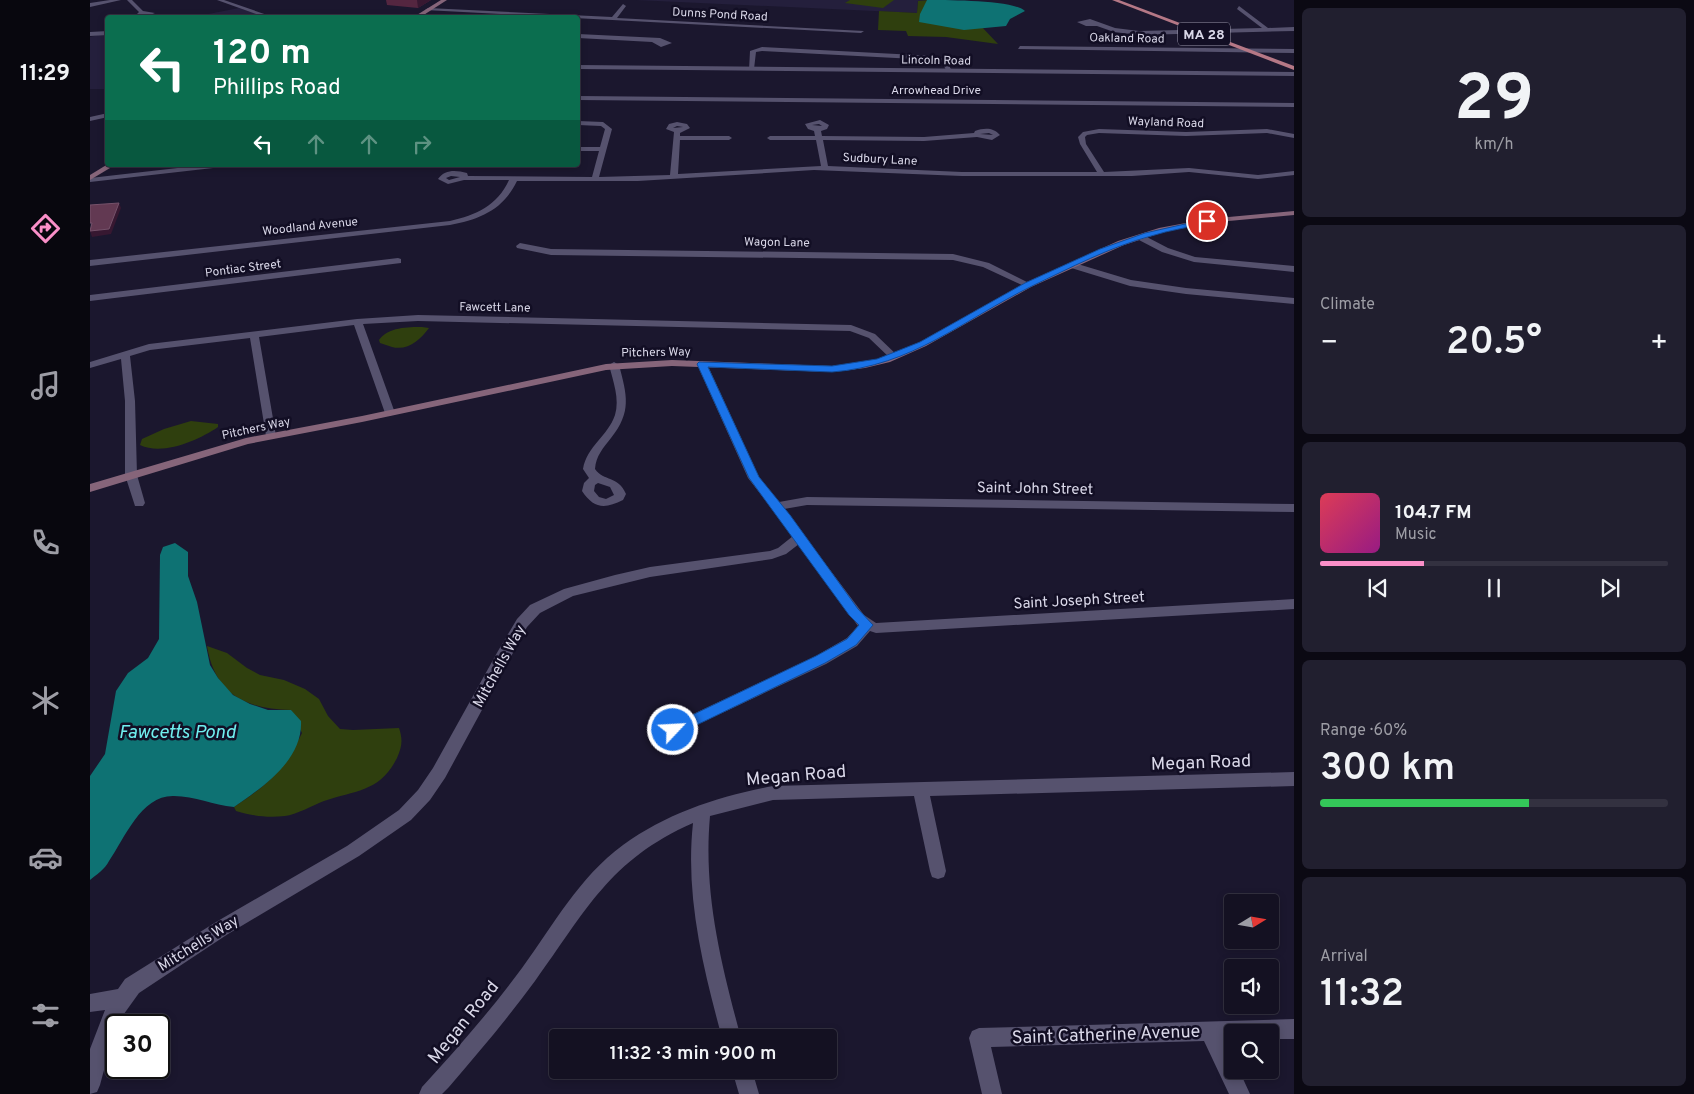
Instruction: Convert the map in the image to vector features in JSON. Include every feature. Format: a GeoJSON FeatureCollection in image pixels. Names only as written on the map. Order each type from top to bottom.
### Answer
{"type":"FeatureCollection","features":[{"type":"Feature","properties":{"kind":"main road"},"geometry":{"type":"LineString","coordinates":[[419,15],[445,0]]}},
{"type":"Feature","properties":{"kind":"main road","name":"MA 28"},"geometry":{"type":"LineString","coordinates":[[1114,0],[1294,68]]}},
{"type":"Feature","properties":{"kind":"main road"},"geometry":{"type":"LineString","coordinates":[[90,179],[108,167]]}},
{"type":"Feature","properties":{"kind":"main road","name":"Pitchers Way"},"geometry":{"type":"LineString","coordinates":[[90,488],[224,447],[614,365],[702,364],[832,369],[859,366],[894,357],[932,340],[1028,285],[1116,245],[1180,226],[1212,220],[1294,213]]}},
{"type":"Feature","properties":{"kind":"street"},"geometry":{"type":"LineString","coordinates":[[90,5],[119,0]]}},
{"type":"Feature","properties":{"kind":"street"},"geometry":{"type":"LineString","coordinates":[[129,0],[142,12]]}},
{"type":"Feature","properties":{"kind":"street"},"geometry":{"type":"LineString","coordinates":[[219,0],[265,15]]}},
{"type":"Feature","properties":{"kind":"street"},"geometry":{"type":"LineString","coordinates":[[613,19],[623,6]]}},
{"type":"Feature","properties":{"kind":"street"},"geometry":{"type":"LineString","coordinates":[[1239,8],[1266,29]]}},
{"type":"Feature","properties":{"kind":"street","name":"Dunns Pond Road"},"geometry":{"type":"LineString","coordinates":[[428,10],[531,15]]}},
{"type":"Feature","properties":{"kind":"street","name":"Dunns Pond Road"},"geometry":{"type":"LineString","coordinates":[[580,17],[861,31]]}},
{"type":"Feature","properties":{"kind":"street"},"geometry":{"type":"LineString","coordinates":[[1098,24],[1114,30],[1134,33],[1294,29]]}},
{"type":"Feature","properties":{"kind":"street"},"geometry":{"type":"LineString","coordinates":[[90,34],[105,32]]}},
{"type":"Feature","properties":{"kind":"street"},"geometry":{"type":"LineString","coordinates":[[580,36],[656,41]]}},
{"type":"Feature","properties":{"kind":"street","name":"Oakland Road"},"geometry":{"type":"LineString","coordinates":[[1020,48],[1294,51]]}},
{"type":"Feature","properties":{"kind":"street"},"geometry":{"type":"LineString","coordinates":[[751,69],[752,52],[762,49],[935,58],[944,61],[949,71]]}},
{"type":"Feature","properties":{"kind":"street","name":"Lincoln Road"},"geometry":{"type":"LineString","coordinates":[[580,67],[1294,74]]}},
{"type":"Feature","properties":{"kind":"street","name":"Arrowhead Drive"},"geometry":{"type":"LineString","coordinates":[[580,98],[1294,105]]}},
{"type":"Feature","properties":{"kind":"street"},"geometry":{"type":"LineString","coordinates":[[92,119],[105,116]]}},
{"type":"Feature","properties":{"kind":"street"},"geometry":{"type":"LineString","coordinates":[[580,123],[597,123],[608,126],[609,129],[595,179]]}},
{"type":"Feature","properties":{"kind":"street"},"geometry":{"type":"LineString","coordinates":[[818,130],[826,168]]}},
{"type":"Feature","properties":{"kind":"street","name":"Wayland Road"},"geometry":{"type":"LineString","coordinates":[[1102,174],[1083,144],[1081,137],[1085,133],[1099,131],[1201,134],[1267,131],[1294,136]]}},
{"type":"Feature","properties":{"kind":"street"},"geometry":{"type":"LineString","coordinates":[[674,176],[677,134],[729,138]]}},
{"type":"Feature","properties":{"kind":"street"},"geometry":{"type":"LineString","coordinates":[[770,138],[939,139],[976,135]]}},
{"type":"Feature","properties":{"kind":"street"},"geometry":{"type":"LineString","coordinates":[[580,149],[603,150]]}},
{"type":"Feature","properties":{"kind":"street"},"geometry":{"type":"LineString","coordinates":[[90,179],[117,178],[206,167]]}},
{"type":"Feature","properties":{"kind":"street","name":"Sudbury Lane"},"geometry":{"type":"LineString","coordinates":[[464,178],[595,179],[826,168],[931,173],[1102,174],[1185,170],[1258,177],[1294,173]]}},
{"type":"Feature","properties":{"kind":"street","name":"Woodland Avenue"},"geometry":{"type":"LineString","coordinates":[[90,264],[464,220],[482,214],[500,203],[509,190],[514,178]]}},
{"type":"Feature","properties":{"kind":"street"},"geometry":{"type":"LineString","coordinates":[[1140,237],[1165,250],[1194,259],[1294,269]]}},
{"type":"Feature","properties":{"kind":"street","name":"Wagon Lane"},"geometry":{"type":"LineString","coordinates":[[520,246],[543,251],[560,252],[953,257],[986,265],[1028,285]]}},
{"type":"Feature","properties":{"kind":"street","name":"Pontiac Street"},"geometry":{"type":"LineString","coordinates":[[90,298],[398,261]]}},
{"type":"Feature","properties":{"kind":"street"},"geometry":{"type":"LineString","coordinates":[[1071,265],[1130,283],[1186,291],[1294,300]]}},
{"type":"Feature","properties":{"kind":"street","name":"Fawcett Lane"},"geometry":{"type":"LineString","coordinates":[[90,365],[149,347],[357,322],[418,318],[851,328],[872,336],[894,357]]}},
{"type":"Feature","properties":{"kind":"street"},"geometry":{"type":"LineString","coordinates":[[357,322],[390,413]]}},
{"type":"Feature","properties":{"kind":"street"},"geometry":{"type":"LineString","coordinates":[[254,335],[271,436]]}},
{"type":"Feature","properties":{"kind":"street"},"geometry":{"type":"LineString","coordinates":[[125,353],[130,401],[130,475],[139,503]]}},
{"type":"Feature","properties":{"kind":"street"},"geometry":{"type":"LineString","coordinates":[[673,730],[821,660],[852,642],[866,625],[853,612],[752,473],[702,364]]}},
{"type":"Feature","properties":{"kind":"street"},"geometry":{"type":"LineString","coordinates":[[596,479],[588,466],[593,455],[619,418],[621,411],[621,396],[614,365]]}},
{"type":"Feature","properties":{"kind":"street","name":"Saint John Street"},"geometry":{"type":"LineString","coordinates":[[776,506],[798,502],[824,501],[1294,508]]}},
{"type":"Feature","properties":{"kind":"street","name":"Mitchells Way"},"geometry":{"type":"LineString","coordinates":[[90,1085],[102,1041],[121,998],[142,977],[353,851],[405,815],[424,795],[443,767],[522,623],[535,609],[569,592],[650,572],[772,555],[782,551],[800,537]]}},
{"type":"Feature","properties":{"kind":"street","name":"Saint Joseph Street"},"geometry":{"type":"LineString","coordinates":[[866,625],[879,628],[1294,604]]}},
{"type":"Feature","properties":{"kind":"street","name":"Megan Road"},"geometry":{"type":"LineString","coordinates":[[429,1094],[466,1054],[528,975],[590,888],[606,870],[636,845],[669,826],[702,812],[730,802],[773,793],[920,788],[1171,784],[1294,779]]}},
{"type":"Feature","properties":{"kind":"street"},"geometry":{"type":"LineString","coordinates":[[920,788],[938,871]]}},
{"type":"Feature","properties":{"kind":"street"},"geometry":{"type":"LineString","coordinates":[[702,812],[697,858],[703,915],[709,950],[730,1029]]}},
{"type":"Feature","properties":{"kind":"street"},"geometry":{"type":"LineString","coordinates":[[90,1003],[121,998]]}},
{"type":"Feature","properties":{"kind":"street","name":"Saint Catherine Avenue"},"geometry":{"type":"LineString","coordinates":[[992,1094],[979,1038],[1294,1029]]}},
{"type":"Feature","properties":{"kind":"street"},"geometry":{"type":"LineString","coordinates":[[1209,1031],[1240,1094]]}},
{"type":"Feature","properties":{"kind":"street"},"geometry":{"type":"LineString","coordinates":[[745,1079],[749,1094]]}},
{"type":"Feature","properties":{"kind":"shaded area"},"geometry":{"type":"Polygon","coordinates":[[[636,0],[930,0],[918,1],[917,13],[636,0]]]}},
{"type":"Feature","properties":{"kind":"shaded area"},"geometry":{"type":"Polygon","coordinates":[[[850,0],[894,0],[883,8],[845,3],[850,0]]]}},
{"type":"Feature","properties":{"kind":"shaded area"},"geometry":{"type":"Polygon","coordinates":[[[930,0],[980,25],[998,44],[946,37],[908,36],[906,31],[878,30],[879,11],[917,13],[918,1],[930,0]]]}},
{"type":"Feature","properties":{"kind":"shaded area"},"geometry":{"type":"Polygon","coordinates":[[[239,8],[261,15],[203,15],[239,8]]]}},
{"type":"Feature","properties":{"kind":"shaded area"},"geometry":{"type":"Polygon","coordinates":[[[105,33],[105,89],[90,89],[90,37],[105,33]]]}},
{"type":"Feature","properties":{"kind":"shaded area"},"geometry":{"type":"Polygon","coordinates":[[[429,328],[422,337],[408,346],[398,348],[380,343],[379,340],[383,336],[393,330],[429,328]]]}},
{"type":"Feature","properties":{"kind":"shaded area"},"geometry":{"type":"Polygon","coordinates":[[[191,421],[218,424],[218,427],[201,437],[170,448],[149,448],[140,445],[142,439],[164,429],[191,421]]]}},
{"type":"Feature","properties":{"kind":"shaded area"},"geometry":{"type":"Polygon","coordinates":[[[207,646],[227,653],[260,675],[284,680],[305,689],[319,699],[328,716],[340,729],[399,728],[401,747],[397,758],[383,778],[375,784],[357,792],[324,801],[299,812],[278,817],[266,817],[236,811],[234,807],[257,791],[282,767],[302,733],[291,710],[275,709],[246,702],[235,696],[225,687],[217,676],[207,646]]]}},
{"type":"Feature","properties":{"kind":"water"},"geometry":{"type":"Polygon","coordinates":[[[927,0],[994,3],[1018,7],[1025,11],[1010,19],[1006,26],[964,30],[919,22],[920,14],[927,0]]]}},
{"type":"Feature","properties":{"kind":"water","name":"Fawcetts Pond"},"geometry":{"type":"Polygon","coordinates":[[[175,543],[188,552],[188,576],[197,602],[210,665],[218,678],[233,695],[250,704],[268,710],[291,710],[301,721],[300,735],[288,760],[279,771],[257,791],[234,807],[182,796],[162,798],[152,802],[135,820],[105,867],[90,880],[90,776],[105,754],[116,691],[128,673],[148,658],[159,639],[160,555],[163,547],[175,543]]]}},
{"type":"Feature","properties":{"kind":"building"},"geometry":{"type":"Polygon","coordinates":[[[119,203],[109,229],[90,231],[92,223],[90,223],[90,205],[119,203]]]}},
{"type":"Feature","properties":{"kind":"route"},"geometry":{"type":"LineString","coordinates":[[673,730],[821,660],[852,642],[866,625],[853,612],[786,518],[754,478],[702,364],[832,369],[850,368],[886,360],[907,352],[944,333],[1028,285],[1102,251],[1147,234],[1207,221]]}}]}
